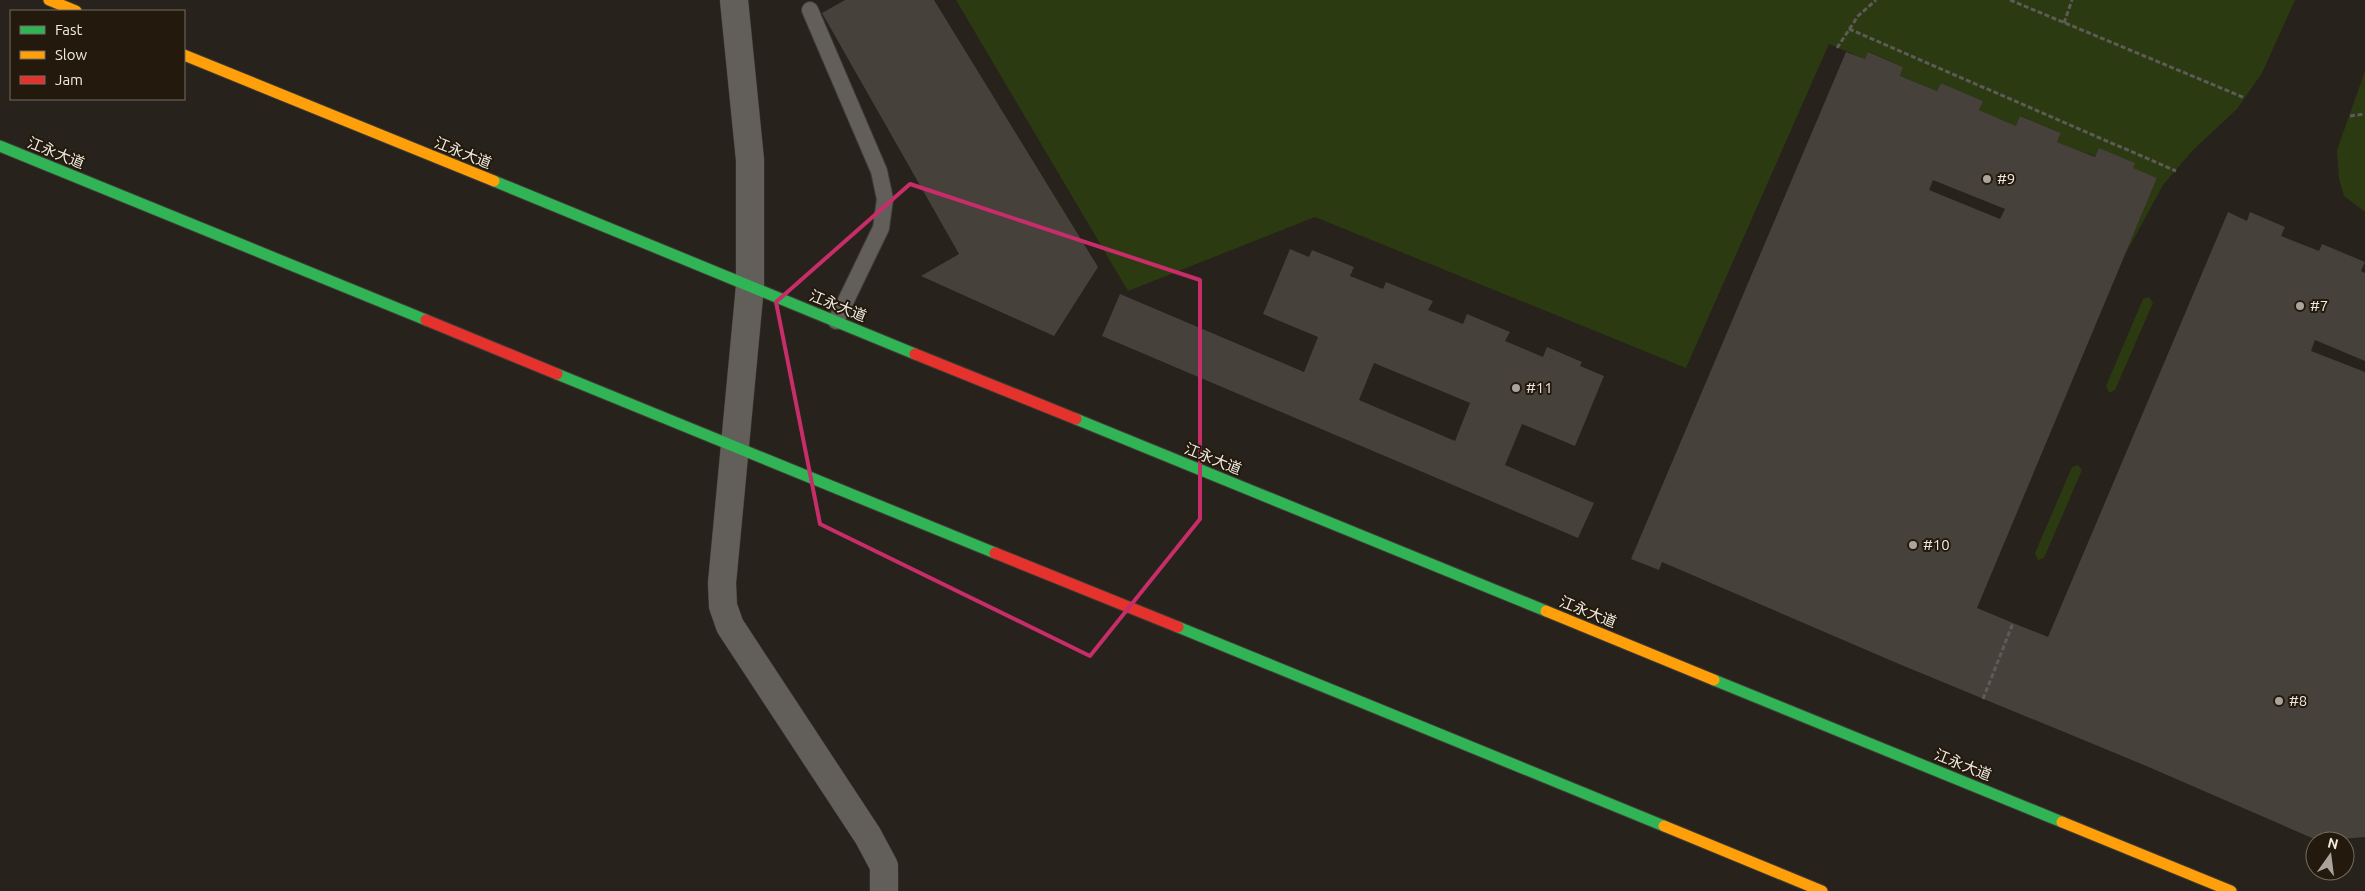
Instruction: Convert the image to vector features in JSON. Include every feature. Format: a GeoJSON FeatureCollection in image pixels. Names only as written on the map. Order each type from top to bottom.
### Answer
{"type":"FeatureCollection","features":[{"type":"Feature","properties":{"kind":"main road"},"geometry":{"type":"LineString","coordinates":[[49,0],[74,10]]}},
{"type":"Feature","properties":{"kind":"main road","name":"江永大道"},"geometry":{"type":"LineString","coordinates":[[185,55],[2231,891]]}},
{"type":"Feature","properties":{"kind":"main road","name":"江永大道"},"geometry":{"type":"LineString","coordinates":[[0,146],[1822,891]]}},
{"type":"Feature","properties":{"kind":"street"},"geometry":{"type":"LineString","coordinates":[[734,0],[750,160],[750,286],[722,583],[726,613],[730,626],[868,836],[884,866],[884,891]]}},
{"type":"Feature","properties":{"kind":"lane"},"geometry":{"type":"LineString","coordinates":[[810,10],[879,171],[885,199],[881,228],[836,321]]}},
{"type":"Feature","properties":{"kind":"path"},"geometry":{"type":"LineString","coordinates":[[1837,48],[1858,16],[1876,0]]}},
{"type":"Feature","properties":{"kind":"path"},"geometry":{"type":"LineString","coordinates":[[2010,0],[2245,98]]}},
{"type":"Feature","properties":{"kind":"path"},"geometry":{"type":"LineString","coordinates":[[2064,22],[2072,0]]}},
{"type":"Feature","properties":{"kind":"path"},"geometry":{"type":"LineString","coordinates":[[1849,29],[2176,171]]}},
{"type":"Feature","properties":{"kind":"path"},"geometry":{"type":"LineString","coordinates":[[2350,116],[2365,114]]}},
{"type":"Feature","properties":{"kind":"path"},"geometry":{"type":"LineString","coordinates":[[1983,699],[2013,623]]}},
{"type":"Feature","properties":{"kind":"highlighted area"},"geometry":{"type":"Polygon","coordinates":[[[910,184],[1200,280],[1200,519],[1090,656],[820,524],[776,302],[910,184]]]}},
{"type":"Feature","properties":{"kind":"green space"},"geometry":{"type":"Polygon","coordinates":[[[956,0],[2295,0],[2262,73],[2237,109],[2193,150],[2163,185],[2125,255],[2157,178],[2057,142],[2061,133],[2021,116],[2016,126],[1979,110],[1983,101],[1941,83],[1937,91],[1900,76],[1903,67],[1869,52],[1865,59],[1829,44],[1686,368],[1315,217],[1128,291],[956,0]]]}},
{"type":"Feature","properties":{"kind":"green space"},"geometry":{"type":"Polygon","coordinates":[[[2365,71],[2365,212],[2344,196],[2339,179],[2337,150],[2365,71]]]}},
{"type":"Feature","properties":{"kind":"green space"},"geometry":{"type":"Polygon","coordinates":[[[2149,297],[2153,303],[2115,390],[2109,393],[2106,386],[2143,299],[2149,297]]]}},
{"type":"Feature","properties":{"kind":"green space"},"geometry":{"type":"Polygon","coordinates":[[[2078,465],[2082,470],[2044,558],[2038,560],[2035,553],[2072,467],[2078,465]]]}},
{"type":"Feature","properties":{"kind":"building"},"geometry":{"type":"Polygon","coordinates":[[[845,0],[934,0],[1098,267],[1054,336],[921,276],[959,254],[822,13],[845,0]]]}},
{"type":"Feature","properties":{"kind":"building"},"geometry":{"type":"Polygon","coordinates":[[[1846,52],[1865,59],[1868,52],[1903,67],[1900,76],[1937,91],[1941,83],[1983,101],[1979,110],[2016,126],[2020,116],[2061,133],[2057,142],[2095,157],[2099,148],[2135,163],[2133,168],[2157,178],[1977,608],[2013,623],[2048,637],[2228,212],[2247,221],[2250,212],[2285,227],[2281,236],[2319,251],[2322,244],[2365,262],[2361,271],[2365,273],[2365,361],[2315,340],[2311,351],[2365,372],[2365,837],[2355,838],[2355,831],[2305,831],[2305,835],[1662,562],[1659,570],[1631,559],[1846,52]],[[1933,180],[1929,190],[2000,219],[2005,209],[1933,180]]]}},
{"type":"Feature","properties":{"kind":"building","name":"#11"},"geometry":{"type":"Polygon","coordinates":[[[1290,249],[1309,257],[1312,250],[1354,267],[1350,276],[1383,289],[1386,282],[1433,301],[1428,310],[1463,324],[1467,314],[1510,332],[1505,341],[1543,357],[1547,347],[1582,362],[1580,366],[1604,376],[1575,446],[1522,424],[1505,465],[1594,503],[1578,538],[1102,336],[1120,294],[1304,372],[1318,337],[1263,314],[1290,249]],[[1374,363],[1359,400],[1455,441],[1470,403],[1374,363]]]}},
{"type":"Feature","properties":{"kind":"traffic: fast"},"geometry":{"type":"LineString","coordinates":[[0,146],[426,320]]}},
{"type":"Feature","properties":{"kind":"traffic: fast"},"geometry":{"type":"LineString","coordinates":[[494,181],[915,354]]}},
{"type":"Feature","properties":{"kind":"traffic: fast"},"geometry":{"type":"LineString","coordinates":[[557,374],[995,553]]}},
{"type":"Feature","properties":{"kind":"traffic: fast"},"geometry":{"type":"LineString","coordinates":[[1076,419],[1546,611]]}},
{"type":"Feature","properties":{"kind":"traffic: fast"},"geometry":{"type":"LineString","coordinates":[[1178,627],[1664,826]]}},
{"type":"Feature","properties":{"kind":"traffic: fast"},"geometry":{"type":"LineString","coordinates":[[1714,680],[2062,822]]}},
{"type":"Feature","properties":{"kind":"traffic: slow"},"geometry":{"type":"LineString","coordinates":[[49,0],[74,10]]}},
{"type":"Feature","properties":{"kind":"traffic: slow"},"geometry":{"type":"LineString","coordinates":[[185,55],[494,181]]}},
{"type":"Feature","properties":{"kind":"traffic: slow"},"geometry":{"type":"LineString","coordinates":[[1546,611],[1714,680]]}},
{"type":"Feature","properties":{"kind":"traffic: slow"},"geometry":{"type":"LineString","coordinates":[[2062,822],[2231,891]]}},
{"type":"Feature","properties":{"kind":"traffic: slow"},"geometry":{"type":"LineString","coordinates":[[1664,826],[1822,891]]}},
{"type":"Feature","properties":{"kind":"traffic: jam"},"geometry":{"type":"LineString","coordinates":[[426,320],[557,374]]}},
{"type":"Feature","properties":{"kind":"traffic: jam"},"geometry":{"type":"LineString","coordinates":[[915,354],[1076,419]]}},
{"type":"Feature","properties":{"kind":"traffic: jam"},"geometry":{"type":"LineString","coordinates":[[995,553],[1178,627]]}},
{"type":"Feature","properties":{"kind":"place","name":"#9"},"geometry":{"type":"Point","coordinates":[1987,179]}},
{"type":"Feature","properties":{"kind":"place","name":"#7"},"geometry":{"type":"Point","coordinates":[2300,306]}},
{"type":"Feature","properties":{"kind":"place","name":"#11"},"geometry":{"type":"Point","coordinates":[1516,388]}},
{"type":"Feature","properties":{"kind":"place","name":"#10"},"geometry":{"type":"Point","coordinates":[1913,545]}},
{"type":"Feature","properties":{"kind":"place","name":"#8"},"geometry":{"type":"Point","coordinates":[2279,701]}}]}
